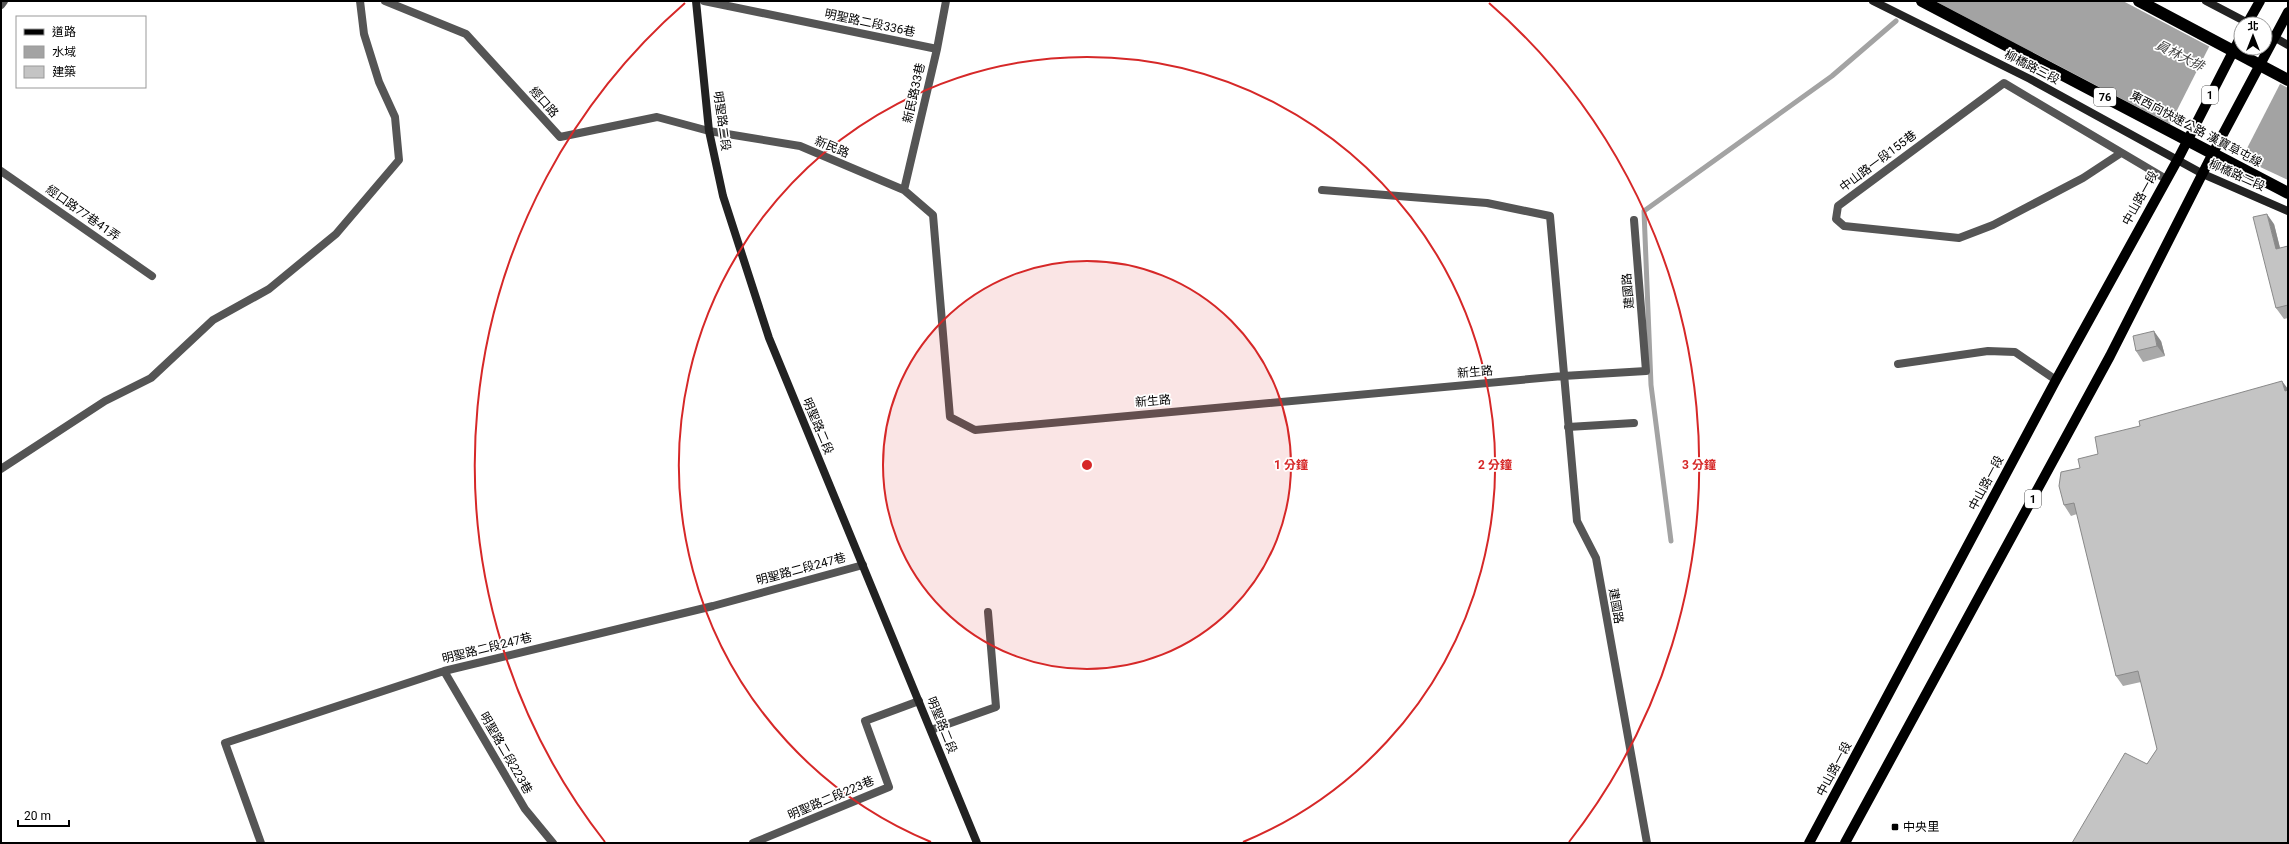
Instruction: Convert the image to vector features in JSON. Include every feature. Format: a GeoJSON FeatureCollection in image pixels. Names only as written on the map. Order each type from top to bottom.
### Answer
{"type":"FeatureCollection","features":[{"type":"Feature","properties":{"kind":"highway","name":"東西向快速公路 漢寶草屯線"},"geometry":{"type":"LineString","coordinates":[[1922,1],[2288,193]]}},
{"type":"Feature","properties":{"kind":"highway"},"geometry":{"type":"LineString","coordinates":[[2139,1],[2288,80]]}},
{"type":"Feature","properties":{"kind":"main road"},"geometry":{"type":"LineString","coordinates":[[2253,16],[2260,1]]}},
{"type":"Feature","properties":{"kind":"main road","name":"1"},"geometry":{"type":"LineString","coordinates":[[1844,843],[2110,356],[2214,151],[2288,12]]}},
{"type":"Feature","properties":{"kind":"main road","name":"中山路一段"},"geometry":{"type":"LineString","coordinates":[[1809,843],[2056,380],[2178,159],[2188,136],[2233,50]]}},
{"type":"Feature","properties":{"kind":"street"},"geometry":{"type":"LineString","coordinates":[[1,5],[4,1]]}},
{"type":"Feature","properties":{"kind":"street"},"geometry":{"type":"LineString","coordinates":[[1,469],[105,401],[151,378],[213,320],[269,289],[336,234],[399,160],[395,117],[379,82],[364,34],[360,1]]}},
{"type":"Feature","properties":{"kind":"street","name":"經口路"},"geometry":{"type":"LineString","coordinates":[[385,1],[466,34],[560,137],[657,117],[709,131]]}},
{"type":"Feature","properties":{"kind":"street","name":"明聖路二段"},"geometry":{"type":"LineString","coordinates":[[696,1],[709,131],[723,196],[769,338],[977,843]]}},
{"type":"Feature","properties":{"kind":"street","name":"明聖路二段336巷"},"geometry":{"type":"LineString","coordinates":[[704,1],[937,49]]}},
{"type":"Feature","properties":{"kind":"street","name":"新民路33巷"},"geometry":{"type":"LineString","coordinates":[[904,190],[937,49],[946,1]]}},
{"type":"Feature","properties":{"kind":"street","name":"柳橋路三段"},"geometry":{"type":"LineString","coordinates":[[1873,1],[2030,79],[2178,159]]}},
{"type":"Feature","properties":{"kind":"street"},"geometry":{"type":"LineString","coordinates":[[2206,1],[2234,16]]}},
{"type":"Feature","properties":{"kind":"street"},"geometry":{"type":"LineString","coordinates":[[2275,38],[2288,45]]}},
{"type":"Feature","properties":{"kind":"street","name":"中山路一段155巷"},"geometry":{"type":"LineString","coordinates":[[2121,154],[2083,178],[1993,225],[1959,238],[1844,226],[1836,219],[1838,206],[2004,83],[2121,154],[2166,179]]}},
{"type":"Feature","properties":{"kind":"street","name":"新民路"},"geometry":{"type":"LineString","coordinates":[[709,131],[800,146],[904,190],[933,215]]}},
{"type":"Feature","properties":{"kind":"street","name":"柳橋路二段"},"geometry":{"type":"LineString","coordinates":[[2178,159],[2203,174],[2288,211]]}},
{"type":"Feature","properties":{"kind":"street","name":"經口路77巷41弄"},"geometry":{"type":"LineString","coordinates":[[1,171],[152,276]]}},
{"type":"Feature","properties":{"kind":"street","name":"建國路"},"geometry":{"type":"LineString","coordinates":[[1322,190],[1487,203],[1550,216],[1577,521],[1596,558],[1647,843]]}},
{"type":"Feature","properties":{"kind":"street","name":"新生路"},"geometry":{"type":"LineString","coordinates":[[933,215],[950,417],[975,430],[1563,376]]}},
{"type":"Feature","properties":{"kind":"street","name":"建國路"},"geometry":{"type":"LineString","coordinates":[[1563,376],[1646,371],[1634,220]]}},
{"type":"Feature","properties":{"kind":"street"},"geometry":{"type":"LineString","coordinates":[[1898,364],[1988,351],[2015,352],[2056,380]]}},
{"type":"Feature","properties":{"kind":"street"},"geometry":{"type":"LineString","coordinates":[[1568,427],[1634,423]]}},
{"type":"Feature","properties":{"kind":"street","name":"明聖路二段247巷"},"geometry":{"type":"LineString","coordinates":[[261,843],[225,743],[444,671],[713,606],[863,565]]}},
{"type":"Feature","properties":{"kind":"street"},"geometry":{"type":"LineString","coordinates":[[931,730],[996,707],[988,612]]}},
{"type":"Feature","properties":{"kind":"street","name":"明聖路二段223巷"},"geometry":{"type":"LineString","coordinates":[[444,671],[525,809],[553,843]]}},
{"type":"Feature","properties":{"kind":"street","name":"明聖路二段223巷"},"geometry":{"type":"LineString","coordinates":[[753,843],[889,787],[865,721],[919,701]]}},
{"type":"Feature","properties":{"kind":"water","name":"員林大排"},"geometry":{"type":"Polygon","coordinates":[[[1935,1],[2123,1],[2288,88],[2288,180],[2183,131],[1935,1]]]}},
{"type":"Feature","properties":{"kind":"pier"},"geometry":{"type":"Polygon","coordinates":[[[2210,45],[2281,82],[2241,160],[2169,126],[2210,45]]]}},
{"type":"Feature","properties":{"kind":"building"},"geometry":{"type":"Polygon","coordinates":[[[2267,214],[2276,249],[2288,246],[2288,305],[2276,308],[2253,217],[2267,214]]]}},
{"type":"Feature","properties":{"kind":"building"},"geometry":{"type":"Polygon","coordinates":[[[2154,331],[2157,346],[2136,351],[2133,336],[2154,331]]]}},
{"type":"Feature","properties":{"kind":"building"},"geometry":{"type":"Polygon","coordinates":[[[2282,381],[2285,391],[2288,390],[2288,843],[2072,843],[2125,753],[2147,764],[2157,749],[2138,671],[2116,676],[2074,503],[2064,505],[2059,486],[2061,472],[2080,468],[2078,459],[2098,454],[2095,437],[2140,426],[2139,421],[2282,381]]]}},
{"type":"Feature","properties":{"kind":"waterway"},"geometry":{"type":"LineString","coordinates":[[1671,541],[1651,385],[1644,211],[1832,76],[1896,21]]}},
{"type":"Feature","properties":{"kind":"place","name":"中央里"},"geometry":{"type":"Point","coordinates":[1895,827]}}]}
